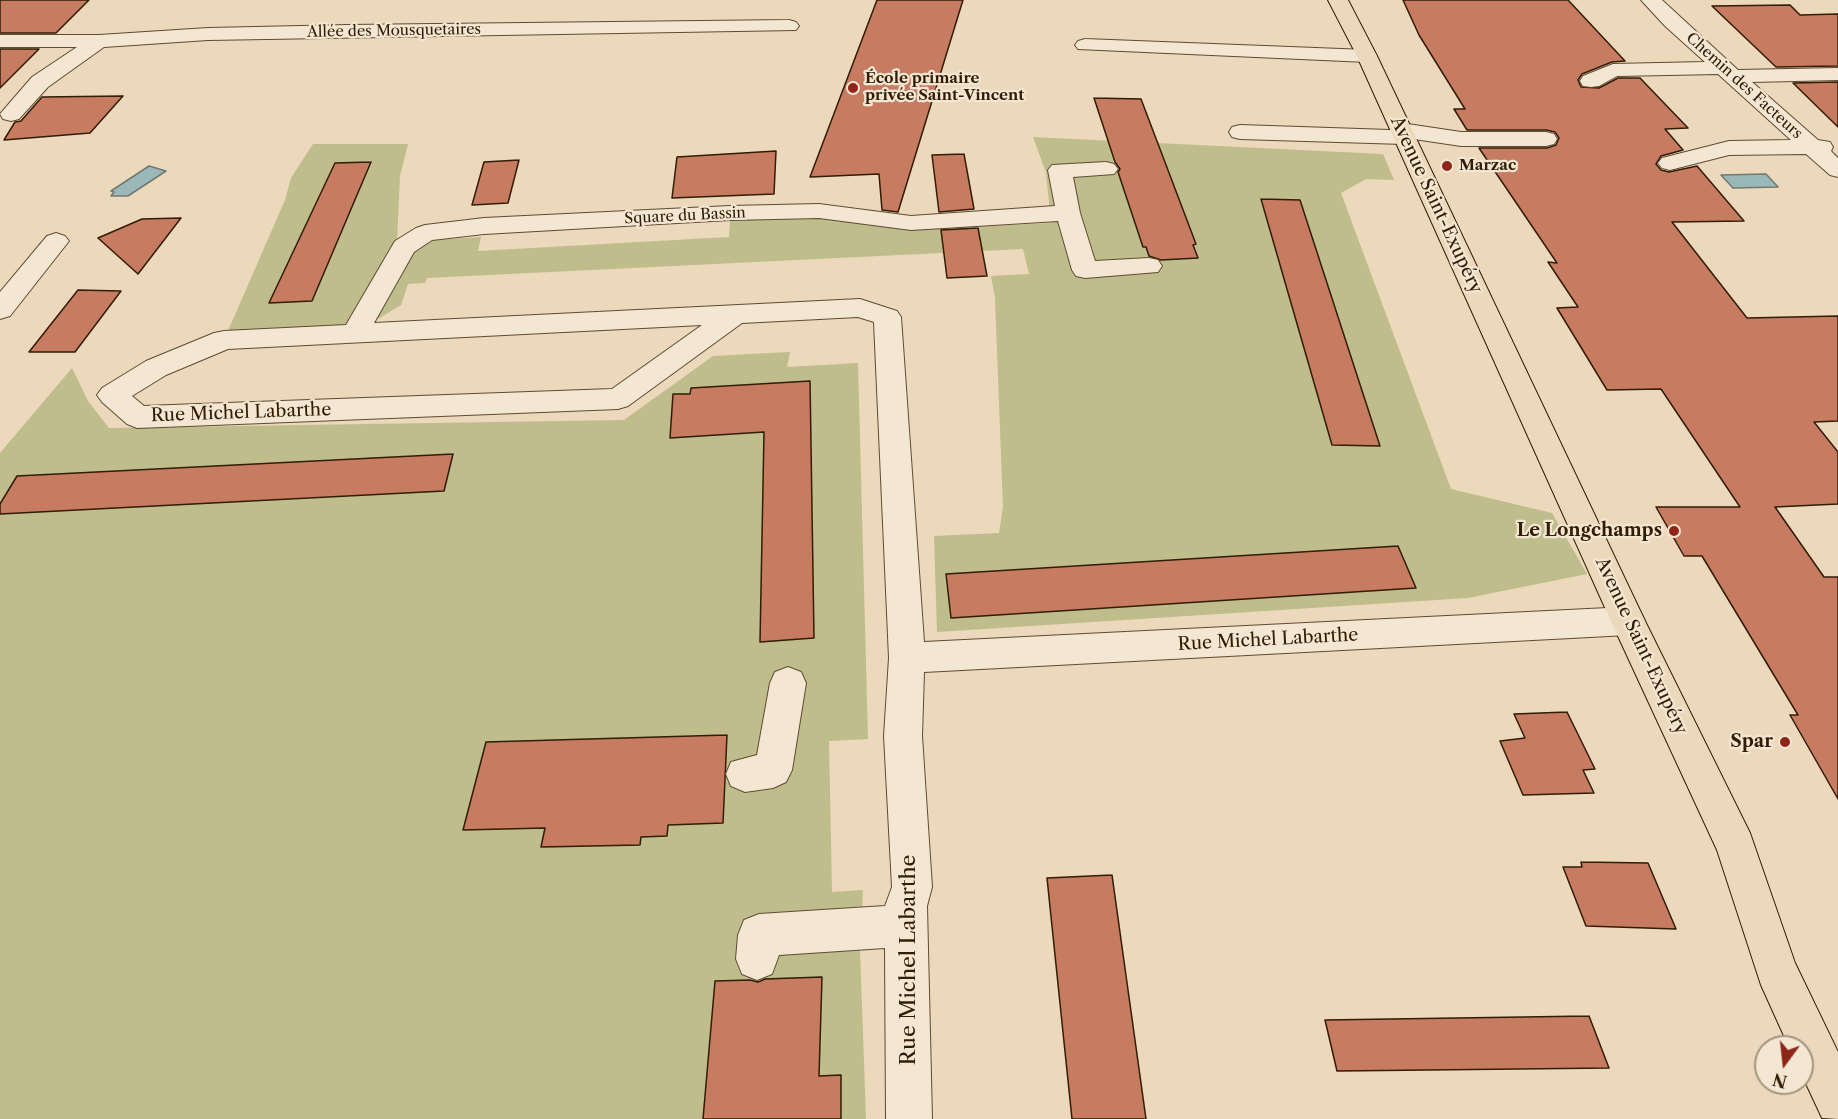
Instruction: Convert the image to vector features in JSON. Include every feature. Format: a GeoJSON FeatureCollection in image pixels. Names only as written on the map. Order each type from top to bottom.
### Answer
{"type":"FeatureCollection","features":[{"type":"Feature","properties":{"kind":"main road","name":"Avenue Saint-Exupéry"},"geometry":{"type":"LineString","coordinates":[[1338,0],[1367,56],[1628,621],[1736,847],[1776,970],[1838,1102]]}},
{"type":"Feature","properties":{"kind":"street","name":"Chemin des Facteurs"},"geometry":{"type":"LineString","coordinates":[[1651,0],[1838,170]]}},
{"type":"Feature","properties":{"kind":"street","name":"Allée des Mousquetaires"},"geometry":{"type":"LineString","coordinates":[[0,40],[99,40],[267,33],[789,26]]}},
{"type":"Feature","properties":{"kind":"street"},"geometry":{"type":"LineString","coordinates":[[11,114],[40,82],[99,40]]}},
{"type":"Feature","properties":{"kind":"street"},"geometry":{"type":"LineString","coordinates":[[1085,45],[1367,56]]}},
{"type":"Feature","properties":{"kind":"street"},"geometry":{"type":"LineString","coordinates":[[1591,81],[1613,70],[1838,74]]}},
{"type":"Feature","properties":{"kind":"street"},"geometry":{"type":"LineString","coordinates":[[1240,132],[1403,134],[1461,139],[1546,139]]}},
{"type":"Feature","properties":{"kind":"street"},"geometry":{"type":"LineString","coordinates":[[1670,163],[1729,148],[1838,146]]}},
{"type":"Feature","properties":{"kind":"street"},"geometry":{"type":"LineString","coordinates":[[1106,169],[1060,170],[1068,213],[1085,270],[1149,266]]}},
{"type":"Feature","properties":{"kind":"street","name":"Square du Bassin"},"geometry":{"type":"LineString","coordinates":[[355,333],[404,247],[425,233],[484,226],[730,213],[819,211],[910,224],[1068,213]]}},
{"type":"Feature","properties":{"kind":"street"},"geometry":{"type":"LineString","coordinates":[[0,310],[56,241]]}},
{"type":"Feature","properties":{"kind":"street","name":"Rue Michel Labarthe"},"geometry":{"type":"LineString","coordinates":[[736,314],[618,399],[136,417],[112,395],[156,368],[224,340],[355,333],[736,314],[860,308],[887,316],[907,658],[903,736],[912,887],[906,906],[909,1119]]}},
{"type":"Feature","properties":{"kind":"street","name":"Rue Michel Labarthe"},"geometry":{"type":"LineString","coordinates":[[907,658],[1628,621]]}},
{"type":"Feature","properties":{"kind":"street"},"geometry":{"type":"LineString","coordinates":[[745,774],[773,770],[788,683]]}},
{"type":"Feature","properties":{"kind":"street"},"geometry":{"type":"LineString","coordinates":[[756,959],[759,935],[907,926]]}},
{"type":"Feature","properties":{"kind":"shaded area"},"geometry":{"type":"Polygon","coordinates":[[[1033,137],[1383,154],[1394,180],[1366,179],[1341,193],[1451,489],[1552,513],[1587,574],[1468,598],[937,632],[934,536],[999,533],[1003,507],[995,298],[991,276],[1029,274],[1023,249],[427,278],[425,283],[408,284],[401,305],[355,333],[224,340],[285,200],[291,178],[313,144],[408,144],[400,176],[397,242],[481,237],[478,251],[729,237],[730,220],[820,218],[906,230],[1051,223],[1046,173],[1033,137]]]}},
{"type":"Feature","properties":{"kind":"shaded area"},"geometry":{"type":"Polygon","coordinates":[[[790,352],[787,367],[858,363],[868,739],[829,741],[832,892],[863,890],[860,950],[866,1119],[841,1119],[841,1075],[819,1076],[821,977],[715,981],[703,1119],[0,1119],[0,453],[72,368],[88,401],[109,428],[624,420],[713,356],[790,352]]]}},
{"type":"Feature","properties":{"kind":"water"},"geometry":{"type":"Polygon","coordinates":[[[149,166],[166,171],[128,196],[111,196],[114,192],[111,191],[149,166]]]}},
{"type":"Feature","properties":{"kind":"water"},"geometry":{"type":"Polygon","coordinates":[[[1766,174],[1778,187],[1733,188],[1721,175],[1766,174]]]}},
{"type":"Feature","properties":{"kind":"building"},"geometry":{"type":"Polygon","coordinates":[[[0,0],[89,0],[56,33],[0,33],[0,0]]]}},
{"type":"Feature","properties":{"kind":"building"},"geometry":{"type":"Polygon","coordinates":[[[877,0],[963,0],[898,212],[882,210],[879,174],[810,177],[877,0]]]}},
{"type":"Feature","properties":{"kind":"building"},"geometry":{"type":"Polygon","coordinates":[[[1403,0],[1568,0],[1625,61],[1612,62],[1582,74],[1578,80],[1581,87],[1599,88],[1618,78],[1640,78],[1688,128],[1665,129],[1683,150],[1661,156],[1656,164],[1661,170],[1669,172],[1697,166],[1744,221],[1672,222],[1747,318],[1838,316],[1838,421],[1814,422],[1838,452],[1838,504],[1775,507],[1824,577],[1838,577],[1838,799],[1790,715],[1798,715],[1702,556],[1684,556],[1656,507],[1740,507],[1661,389],[1607,390],[1557,308],[1578,307],[1548,262],[1557,263],[1479,148],[1547,148],[1556,145],[1559,138],[1555,132],[1546,130],[1467,130],[1454,109],[1465,109],[1419,35],[1403,0]]]}},
{"type":"Feature","properties":{"kind":"building"},"geometry":{"type":"Polygon","coordinates":[[[1790,5],[1800,15],[1838,14],[1838,66],[1776,67],[1712,6],[1790,5]]]}},
{"type":"Feature","properties":{"kind":"building"},"geometry":{"type":"Polygon","coordinates":[[[0,49],[39,49],[0,88],[0,49]]]}},
{"type":"Feature","properties":{"kind":"building"},"geometry":{"type":"Polygon","coordinates":[[[1838,82],[1838,127],[1793,83],[1838,82]]]}},
{"type":"Feature","properties":{"kind":"building"},"geometry":{"type":"Polygon","coordinates":[[[123,96],[90,133],[4,140],[15,122],[21,121],[42,97],[123,96]]]}},
{"type":"Feature","properties":{"kind":"building"},"geometry":{"type":"Polygon","coordinates":[[[1094,98],[1141,99],[1196,244],[1193,245],[1198,258],[1161,260],[1149,256],[1146,247],[1143,247],[1118,172],[1120,169],[1115,162],[1094,98]]]}},
{"type":"Feature","properties":{"kind":"building"},"geometry":{"type":"Polygon","coordinates":[[[776,151],[774,194],[672,198],[677,157],[776,151]]]}},
{"type":"Feature","properties":{"kind":"building"},"geometry":{"type":"Polygon","coordinates":[[[964,154],[974,209],[939,212],[932,155],[964,154]]]}},
{"type":"Feature","properties":{"kind":"building"},"geometry":{"type":"Polygon","coordinates":[[[519,160],[508,203],[472,205],[484,162],[519,160]]]}},
{"type":"Feature","properties":{"kind":"building"},"geometry":{"type":"Polygon","coordinates":[[[371,162],[312,301],[269,303],[335,163],[371,162]]]}},
{"type":"Feature","properties":{"kind":"building"},"geometry":{"type":"Polygon","coordinates":[[[1261,199],[1300,200],[1380,446],[1332,445],[1261,199]]]}},
{"type":"Feature","properties":{"kind":"building"},"geometry":{"type":"Polygon","coordinates":[[[181,218],[138,274],[98,238],[142,219],[181,218]]]}},
{"type":"Feature","properties":{"kind":"building"},"geometry":{"type":"Polygon","coordinates":[[[978,228],[987,276],[947,278],[941,230],[978,228]]]}},
{"type":"Feature","properties":{"kind":"building"},"geometry":{"type":"Polygon","coordinates":[[[78,290],[121,291],[75,352],[29,352],[78,290]]]}},
{"type":"Feature","properties":{"kind":"building"},"geometry":{"type":"Polygon","coordinates":[[[810,381],[814,638],[760,642],[764,432],[670,438],[673,394],[690,394],[691,388],[810,381]]]}},
{"type":"Feature","properties":{"kind":"building"},"geometry":{"type":"Polygon","coordinates":[[[453,454],[444,491],[0,514],[0,504],[17,476],[453,454]]]}},
{"type":"Feature","properties":{"kind":"building"},"geometry":{"type":"Polygon","coordinates":[[[1398,546],[1416,588],[951,618],[946,574],[1398,546]]]}},
{"type":"Feature","properties":{"kind":"building"},"geometry":{"type":"Polygon","coordinates":[[[1567,712],[1595,769],[1583,770],[1594,793],[1523,795],[1500,741],[1525,738],[1514,714],[1567,712]]]}},
{"type":"Feature","properties":{"kind":"building"},"geometry":{"type":"Polygon","coordinates":[[[727,735],[723,823],[668,825],[667,836],[641,837],[640,845],[541,847],[545,828],[463,830],[486,742],[727,735]]]}},
{"type":"Feature","properties":{"kind":"building"},"geometry":{"type":"Polygon","coordinates":[[[1581,862],[1648,863],[1676,929],[1586,926],[1563,867],[1582,867],[1581,862]]]}},
{"type":"Feature","properties":{"kind":"building"},"geometry":{"type":"Polygon","coordinates":[[[1112,875],[1146,1119],[1072,1119],[1047,878],[1112,875]]]}},
{"type":"Feature","properties":{"kind":"building"},"geometry":{"type":"Polygon","coordinates":[[[822,977],[819,1076],[841,1075],[841,1119],[703,1119],[715,981],[750,980],[758,982],[765,979],[822,977]]]}},
{"type":"Feature","properties":{"kind":"building"},"geometry":{"type":"Polygon","coordinates":[[[1589,1016],[1609,1068],[1337,1071],[1325,1020],[1589,1016]]]}},
{"type":"Feature","properties":{"kind":"place","name":"École primaire privée Saint-Vincent"},"geometry":{"type":"Point","coordinates":[853,88]}},
{"type":"Feature","properties":{"kind":"place","name":"Marzac"},"geometry":{"type":"Point","coordinates":[1447,166]}},
{"type":"Feature","properties":{"kind":"place","name":"Le Longchamps"},"geometry":{"type":"Point","coordinates":[1674,531]}},
{"type":"Feature","properties":{"kind":"place","name":"Spar"},"geometry":{"type":"Point","coordinates":[1785,742]}}]}
